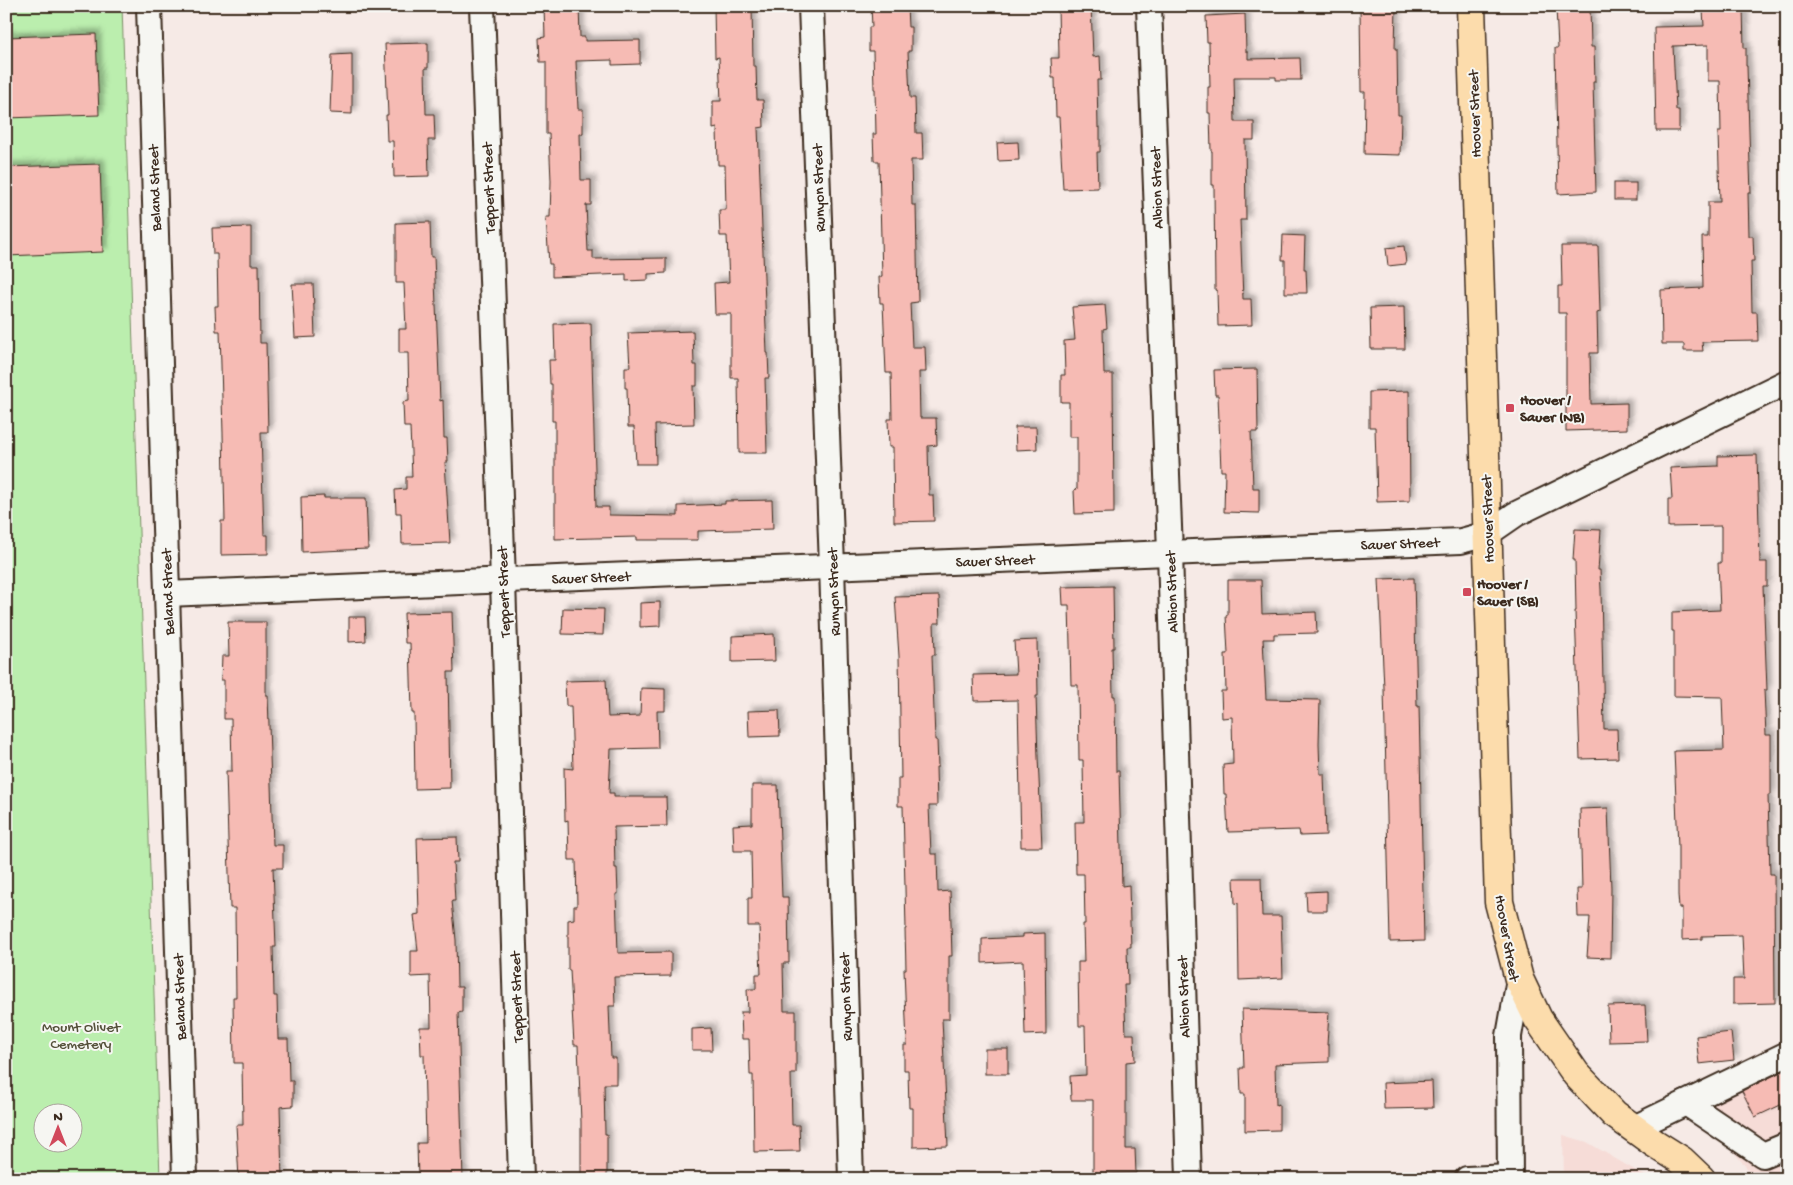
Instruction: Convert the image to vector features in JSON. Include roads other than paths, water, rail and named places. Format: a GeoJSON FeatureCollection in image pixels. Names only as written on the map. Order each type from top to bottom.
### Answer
{"type":"FeatureCollection","features":[{"type":"Feature","properties":{"kind":"main road","name":"Hoover Street"},"geometry":{"type":"LineString","coordinates":[[1471,6],[1499,902],[1519,979]]}},
{"type":"Feature","properties":{"kind":"main road"},"geometry":{"type":"LineString","coordinates":[[1519,979],[1538,1019],[1576,1074],[1614,1114],[1681,1160],[1701,1179]]}},
{"type":"Feature","properties":{"kind":"street","name":"Beland Street"},"geometry":{"type":"LineString","coordinates":[[149,6],[185,1179]]}},
{"type":"Feature","properties":{"kind":"street","name":"Teppert Street"},"geometry":{"type":"LineString","coordinates":[[482,6],[503,580],[521,1179]]}},
{"type":"Feature","properties":{"kind":"street","name":"Runyon Street"},"geometry":{"type":"LineString","coordinates":[[811,6],[832,566],[851,1179]]}},
{"type":"Feature","properties":{"kind":"street","name":"Albion Street"},"geometry":{"type":"LineString","coordinates":[[1149,6],[1170,552],[1189,1179]]}},
{"type":"Feature","properties":{"kind":"street","name":"Sauer Street"},"geometry":{"type":"LineString","coordinates":[[167,594],[1461,541],[1487,534],[1516,514],[1787,382]]}},
{"type":"Feature","properties":{"kind":"street","name":"Hoover Street"},"geometry":{"type":"LineString","coordinates":[[1510,1178],[1508,1036],[1519,979]]}},
{"type":"Feature","properties":{"kind":"street"},"geometry":{"type":"LineString","coordinates":[[1634,1128],[1787,1054]]}},
{"type":"Feature","properties":{"kind":"street"},"geometry":{"type":"LineString","coordinates":[[1686,1103],[1764,1155],[1787,1145]]}},
{"type":"Feature","properties":{"kind":"street"},"geometry":{"type":"LineString","coordinates":[[1467,1179],[1510,1178]]}},
{"type":"Feature","properties":{"kind":"place","name":"Hoover / Sauer (NB)"},"geometry":{"type":"Point","coordinates":[1510,408]}},
{"type":"Feature","properties":{"kind":"place","name":"Hoover / Sauer (SB)"},"geometry":{"type":"Point","coordinates":[1467,592]}},
{"type":"Feature","properties":{"kind":"park label","name":"Mount Olivet Cemetery"},"geometry":{"type":"Point","coordinates":[81,1034]}}]}
